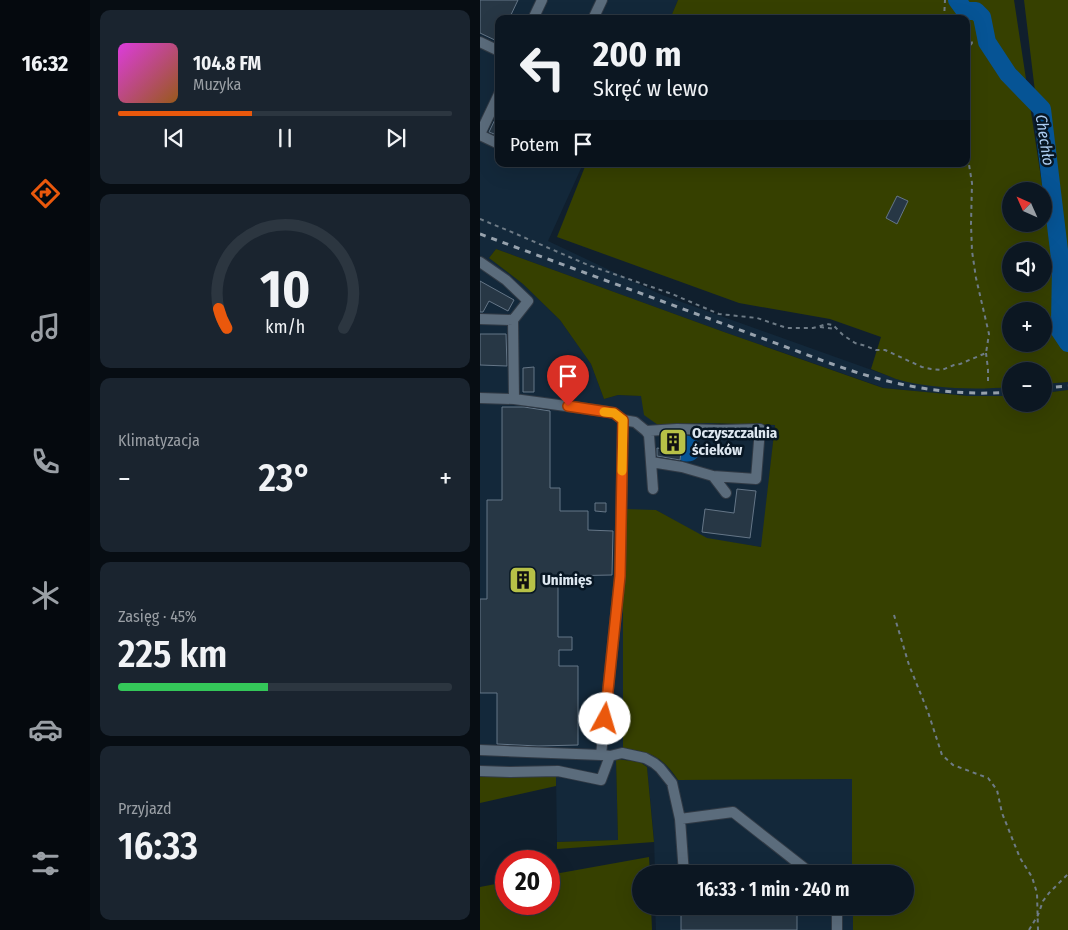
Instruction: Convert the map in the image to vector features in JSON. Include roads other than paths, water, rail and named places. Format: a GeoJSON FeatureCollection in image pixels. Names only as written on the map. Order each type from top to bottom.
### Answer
{"type":"FeatureCollection","features":[{"type":"Feature","properties":{"kind":"lane"},"geometry":{"type":"LineString","coordinates":[[536,15],[542,0]]}},
{"type":"Feature","properties":{"kind":"lane"},"geometry":{"type":"LineString","coordinates":[[598,15],[602,0]]}},
{"type":"Feature","properties":{"kind":"lane"},"geometry":{"type":"LineString","coordinates":[[480,42],[495,48]]}},
{"type":"Feature","properties":{"kind":"lane"},"geometry":{"type":"LineString","coordinates":[[495,102],[480,134],[495,142]]}},
{"type":"Feature","properties":{"kind":"lane"},"geometry":{"type":"LineString","coordinates":[[480,262],[506,280],[528,301],[513,320],[514,399]]}},
{"type":"Feature","properties":{"kind":"lane"},"geometry":{"type":"LineString","coordinates":[[480,318],[513,320]]}},
{"type":"Feature","properties":{"kind":"lane"},"geometry":{"type":"LineString","coordinates":[[480,398],[514,399],[614,413],[623,420],[635,422],[649,435],[653,489]]}},
{"type":"Feature","properties":{"kind":"lane"},"geometry":{"type":"LineString","coordinates":[[480,771],[558,771],[601,780],[605,756],[620,576],[623,420]]}},
{"type":"Feature","properties":{"kind":"lane"},"geometry":{"type":"LineString","coordinates":[[646,431],[760,429],[756,479],[713,476],[682,467],[651,462]]}},
{"type":"Feature","properties":{"kind":"lane"},"geometry":{"type":"LineString","coordinates":[[713,476],[726,493]]}},
{"type":"Feature","properties":{"kind":"lane"},"geometry":{"type":"LineString","coordinates":[[480,750],[605,756],[622,754],[645,758],[654,763],[672,783],[680,819],[683,865]]}},
{"type":"Feature","properties":{"kind":"lane"},"geometry":{"type":"LineString","coordinates":[[680,819],[733,812],[801,865]]}},
{"type":"Feature","properties":{"kind":"lane"},"geometry":{"type":"LineString","coordinates":[[837,915],[837,930]]}},
{"type":"Feature","properties":{"kind":"water"},"geometry":{"type":"Polygon","coordinates":[[[683,435],[692,437],[700,446],[698,456],[688,462],[680,460],[683,435]]]}},
{"type":"Feature","properties":{"kind":"waterway","name":"Chechło"},"geometry":{"type":"LineString","coordinates":[[957,0],[965,11],[976,11],[982,17],[987,42],[1008,74],[1042,109],[1061,267],[1060,323],[1058,328],[1068,343]]}},
{"type":"Feature","properties":{"kind":"waterway","name":"Chechło"},"geometry":{"type":"LineString","coordinates":[[1052,324],[1060,323]]}},
{"type":"Feature","properties":{"kind":"railway"},"geometry":{"type":"LineString","coordinates":[[480,234],[832,364],[876,378],[942,391],[1002,392]]}},
{"type":"Feature","properties":{"kind":"railway"},"geometry":{"type":"LineString","coordinates":[[1052,387],[1068,386]]}},
{"type":"Feature","properties":{"kind":"place","name":"Oczyszczalnia ścieków"},"geometry":{"type":"Point","coordinates":[673,442]}},
{"type":"Feature","properties":{"kind":"place","name":"Unimięs"},"geometry":{"type":"Point","coordinates":[523,580]}}]}
